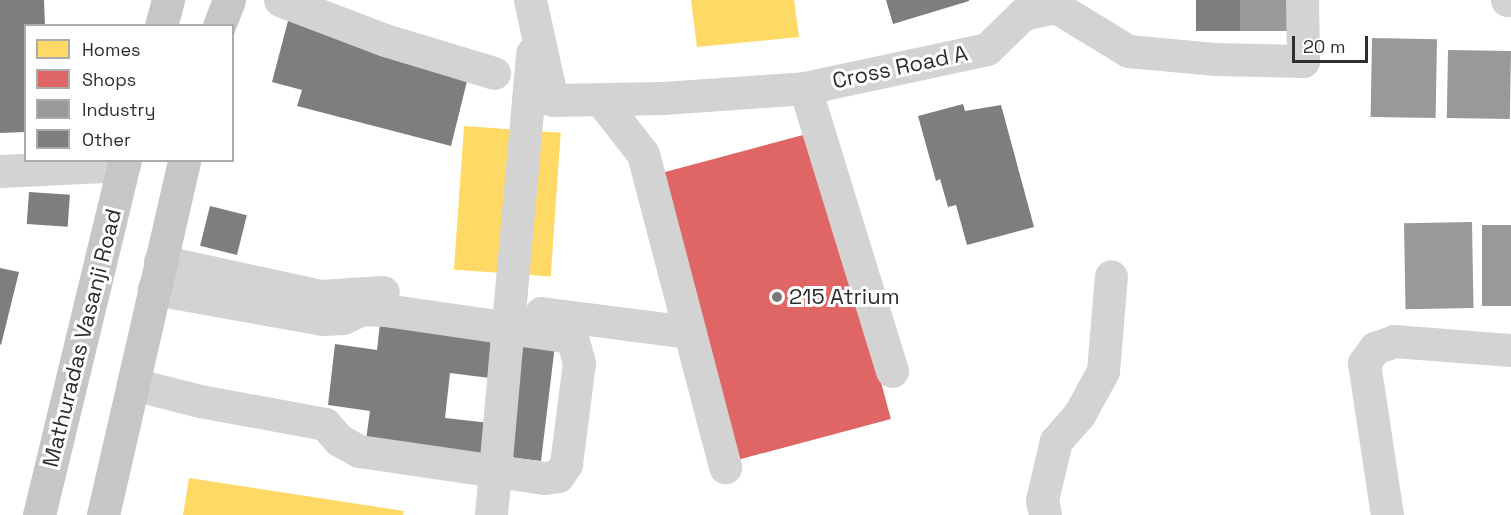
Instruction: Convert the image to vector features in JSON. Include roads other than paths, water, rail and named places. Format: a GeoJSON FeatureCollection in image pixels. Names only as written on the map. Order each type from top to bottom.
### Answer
{"type":"FeatureCollection","features":[{"type":"Feature","properties":{"kind":"main road"},"geometry":{"type":"LineString","coordinates":[[162,24],[168,0]]}},
{"type":"Feature","properties":{"kind":"main road"},"geometry":{"type":"LineString","coordinates":[[220,24],[229,0]]}},
{"type":"Feature","properties":{"kind":"main road"},"geometry":{"type":"LineString","coordinates":[[103,515],[184,162]]}},
{"type":"Feature","properties":{"kind":"main road","name":"Mathuradas Vasanji Road"},"geometry":{"type":"LineString","coordinates":[[39,515],[125,163]]}},
{"type":"Feature","properties":{"kind":"street"},"geometry":{"type":"LineString","coordinates":[[280,0],[385,40],[494,73]]}},
{"type":"Feature","properties":{"kind":"street"},"geometry":{"type":"LineString","coordinates":[[530,0],[552,100],[805,88],[892,371]]}},
{"type":"Feature","properties":{"kind":"street"},"geometry":{"type":"LineString","coordinates":[[491,515],[536,0]]}},
{"type":"Feature","properties":{"kind":"street","name":"Cross Road A"},"geometry":{"type":"LineString","coordinates":[[805,88],[987,49],[1023,14],[1056,7],[1128,51],[1214,59],[1304,61],[1302,0]]}},
{"type":"Feature","properties":{"kind":"street"},"geometry":{"type":"LineString","coordinates":[[601,99],[643,154],[725,467]]}},
{"type":"Feature","properties":{"kind":"street"},"geometry":{"type":"LineString","coordinates":[[0,171],[125,163]]}},
{"type":"Feature","properties":{"kind":"street"},"geometry":{"type":"LineString","coordinates":[[157,275],[320,296],[376,291],[690,332]]}},
{"type":"Feature","properties":{"kind":"street"},"geometry":{"type":"LineString","coordinates":[[133,384],[200,401],[325,424],[339,440],[359,451],[544,477],[558,476],[566,464],[579,363],[578,347],[572,337],[385,310],[362,309],[343,318],[323,319],[157,275]]}},
{"type":"Feature","properties":{"kind":"street"},"geometry":{"type":"LineString","coordinates":[[1045,515],[1042,500],[1056,441],[1079,415],[1103,371],[1111,276]]}},
{"type":"Feature","properties":{"kind":"street"},"geometry":{"type":"LineString","coordinates":[[1387,515],[1364,363],[1375,348],[1394,341],[1511,350]]}},
{"type":"Feature","properties":{"kind":"place","name":"215 Atrium"},"geometry":{"type":"Point","coordinates":[777,297]}}]}
